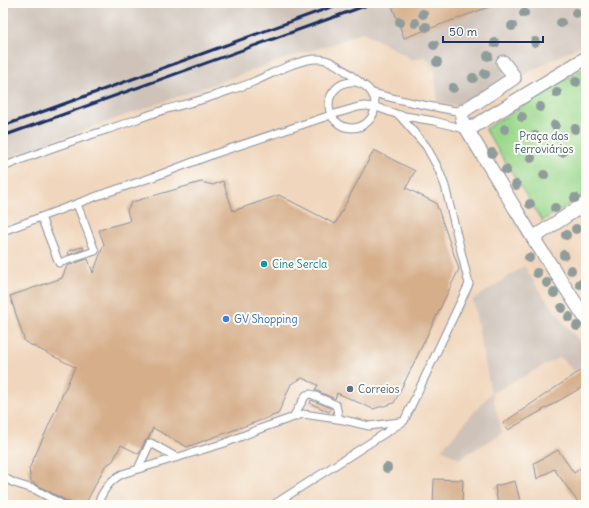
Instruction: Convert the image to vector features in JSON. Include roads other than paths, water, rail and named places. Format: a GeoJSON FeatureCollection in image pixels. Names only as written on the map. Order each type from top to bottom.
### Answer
{"type":"FeatureCollection","features":[{"type":"Feature","properties":{"kind":"street"},"geometry":{"type":"LineString","coordinates":[[468,130],[586,58]]}},
{"type":"Feature","properties":{"kind":"street"},"geometry":{"type":"LineString","coordinates":[[503,62],[514,75],[514,78],[462,112],[462,118],[533,238],[586,319]]}},
{"type":"Feature","properties":{"kind":"street"},"geometry":{"type":"LineString","coordinates":[[533,238],[586,203]]}},
{"type":"Feature","properties":{"kind":"lane"},"geometry":{"type":"LineString","coordinates":[[3,167],[50,148],[164,110],[252,83],[307,60],[319,59],[328,61],[338,66],[368,87],[373,93],[376,107],[374,114],[366,124],[352,129],[346,128],[334,121],[330,115],[328,107],[329,99],[332,92],[345,82],[353,81],[361,83]]}},
{"type":"Feature","properties":{"kind":"lane"},"geometry":{"type":"LineString","coordinates":[[373,93],[462,112]]}},
{"type":"Feature","properties":{"kind":"lane"},"geometry":{"type":"LineString","coordinates":[[3,231],[214,154],[330,115],[364,106],[376,107],[399,115],[434,121],[468,130]]}},
{"type":"Feature","properties":{"kind":"lane"},"geometry":{"type":"LineString","coordinates":[[273,505],[404,421],[469,284],[446,186],[426,146],[399,115]]}},
{"type":"Feature","properties":{"kind":"lane"},"geometry":{"type":"LineString","coordinates":[[41,217],[59,263],[95,251],[78,204]]}},
{"type":"Feature","properties":{"kind":"lane"},"geometry":{"type":"LineString","coordinates":[[293,417],[306,395],[311,394],[336,405],[339,419]]}},
{"type":"Feature","properties":{"kind":"lane"},"geometry":{"type":"LineString","coordinates":[[98,505],[102,493],[111,481],[122,474],[225,443],[303,414],[350,421],[365,426],[404,421]]}},
{"type":"Feature","properties":{"kind":"lane"},"geometry":{"type":"LineString","coordinates":[[138,469],[150,443],[176,457]]}},
{"type":"Feature","properties":{"kind":"lane"},"geometry":{"type":"LineString","coordinates":[[3,477],[14,483],[36,490],[63,505]]}},
{"type":"Feature","properties":{"kind":"railway"},"geometry":{"type":"LineString","coordinates":[[3,126],[342,3]]}},
{"type":"Feature","properties":{"kind":"railway"},"geometry":{"type":"LineString","coordinates":[[3,136],[373,3]]}},
{"type":"Feature","properties":{"kind":"place","name":"Cine Sercla"},"geometry":{"type":"Point","coordinates":[264,264]}},
{"type":"Feature","properties":{"kind":"place","name":"GV Shopping"},"geometry":{"type":"Point","coordinates":[226,319]}},
{"type":"Feature","properties":{"kind":"place","name":"Correios"},"geometry":{"type":"Point","coordinates":[350,389]}},
{"type":"Feature","properties":{"kind":"park label","name":"Praça dos Ferroviários"},"geometry":{"type":"Point","coordinates":[544,142]}}]}
